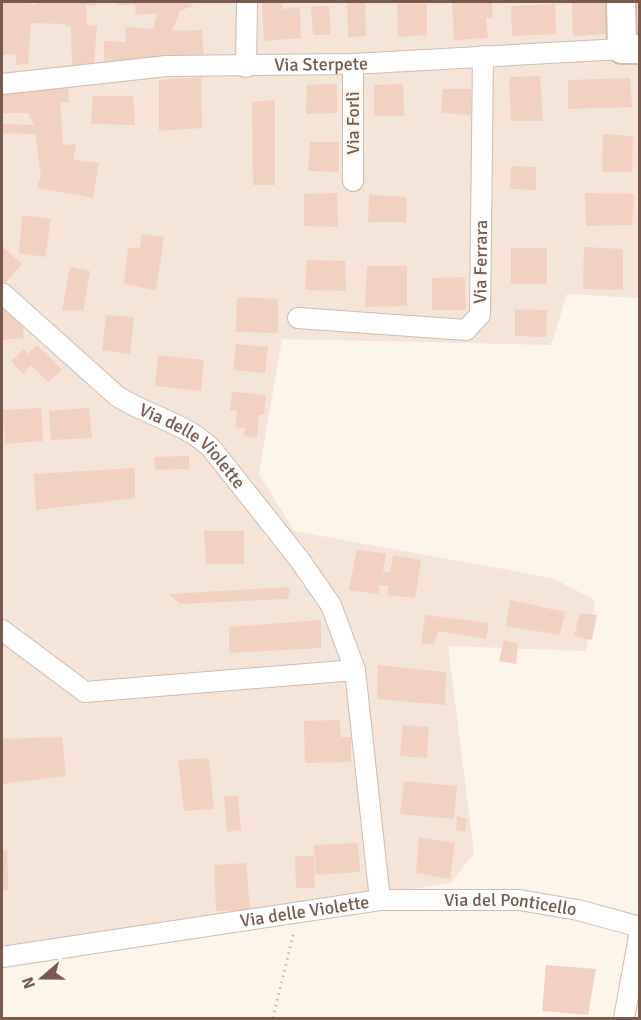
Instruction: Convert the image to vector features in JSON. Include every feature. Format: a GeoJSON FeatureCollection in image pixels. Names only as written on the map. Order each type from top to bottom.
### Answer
{"type":"FeatureCollection","features":[{"type":"Feature","properties":{"kind":"street"},"geometry":{"type":"LineString","coordinates":[[246,66],[247,2]]}},
{"type":"Feature","properties":{"kind":"street"},"geometry":{"type":"LineString","coordinates":[[621,2],[631,49]]}},
{"type":"Feature","properties":{"kind":"street","name":"Via Sterpete"},"geometry":{"type":"LineString","coordinates":[[2,84],[167,66],[353,64],[631,49]]}},
{"type":"Feature","properties":{"kind":"street","name":"Via Ferrara"},"geometry":{"type":"LineString","coordinates":[[298,318],[466,330],[480,315],[483,56]]}},
{"type":"Feature","properties":{"kind":"street","name":"Via Forlì"},"geometry":{"type":"LineString","coordinates":[[353,64],[353,181]]}},
{"type":"Feature","properties":{"kind":"street","name":"Via delle Violette"},"geometry":{"type":"LineString","coordinates":[[2,293],[117,396],[137,409],[198,435],[212,449],[299,559],[331,605],[356,670],[380,900],[2,957]]}},
{"type":"Feature","properties":{"kind":"street"},"geometry":{"type":"LineString","coordinates":[[2,630],[85,692],[356,670]]}},
{"type":"Feature","properties":{"kind":"street","name":"Via del Ponticello"},"geometry":{"type":"LineString","coordinates":[[380,900],[519,900],[578,910],[639,929],[624,1018]]}},
{"type":"Feature","properties":{"kind":"path"},"geometry":{"type":"LineString","coordinates":[[273,1018],[298,912]]}},
{"type":"Feature","properties":{"kind":"shaded area"},"geometry":{"type":"Polygon","coordinates":[[[2,2],[639,2],[639,298],[567,294],[551,345],[282,339],[259,474],[294,531],[552,578],[595,600],[586,651],[448,646],[474,853],[451,883],[2,950],[2,2]]]}},
{"type":"Feature","properties":{"kind":"building"},"geometry":{"type":"Polygon","coordinates":[[[2,2],[36,4],[36,2],[96,2],[96,6],[86,5],[87,26],[97,25],[94,65],[72,67],[71,27],[64,24],[31,23],[28,64],[15,65],[17,55],[2,54],[2,2]]]}},
{"type":"Feature","properties":{"kind":"building"},"geometry":{"type":"Polygon","coordinates":[[[117,2],[191,2],[193,6],[180,11],[172,31],[202,30],[204,58],[104,67],[104,41],[126,42],[125,27],[153,29],[157,13],[136,15],[135,5],[117,5],[117,2]]]}},
{"type":"Feature","properties":{"kind":"building"},"geometry":{"type":"Polygon","coordinates":[[[262,2],[282,2],[283,9],[300,7],[301,38],[264,41],[262,2]]]}},
{"type":"Feature","properties":{"kind":"building"},"geometry":{"type":"Polygon","coordinates":[[[365,2],[366,36],[348,37],[347,3],[365,2]]]}},
{"type":"Feature","properties":{"kind":"building"},"geometry":{"type":"Polygon","coordinates":[[[452,2],[492,2],[493,18],[486,18],[488,38],[454,40],[452,2]]]}},
{"type":"Feature","properties":{"kind":"building"},"geometry":{"type":"Polygon","coordinates":[[[572,2],[607,2],[607,34],[573,36],[572,2]]]}},
{"type":"Feature","properties":{"kind":"building"},"geometry":{"type":"Polygon","coordinates":[[[397,4],[427,4],[427,35],[398,37],[397,4]]]}},
{"type":"Feature","properties":{"kind":"building"},"geometry":{"type":"Polygon","coordinates":[[[555,4],[556,34],[512,36],[511,6],[555,4]]]}},
{"type":"Feature","properties":{"kind":"building"},"geometry":{"type":"Polygon","coordinates":[[[329,6],[331,35],[313,35],[311,7],[329,6]]]}},
{"type":"Feature","properties":{"kind":"building"},"geometry":{"type":"Polygon","coordinates":[[[540,76],[543,121],[511,121],[509,77],[540,76]]]}},
{"type":"Feature","properties":{"kind":"building"},"geometry":{"type":"Polygon","coordinates":[[[201,77],[202,128],[159,131],[159,80],[201,77]]]}},
{"type":"Feature","properties":{"kind":"building"},"geometry":{"type":"Polygon","coordinates":[[[630,78],[632,107],[568,109],[568,80],[630,78]]]}},
{"type":"Feature","properties":{"kind":"building"},"geometry":{"type":"Polygon","coordinates":[[[68,83],[69,103],[60,102],[63,145],[76,144],[73,160],[99,163],[93,198],[37,188],[41,175],[35,134],[2,133],[2,124],[34,125],[28,113],[2,113],[3,90],[68,83]]]}},
{"type":"Feature","properties":{"kind":"building"},"geometry":{"type":"Polygon","coordinates":[[[337,84],[337,113],[306,114],[307,85],[337,84]]]}},
{"type":"Feature","properties":{"kind":"building"},"geometry":{"type":"Polygon","coordinates":[[[403,84],[404,116],[374,116],[374,85],[403,84]]]}},
{"type":"Feature","properties":{"kind":"building"},"geometry":{"type":"Polygon","coordinates":[[[443,89],[471,89],[471,115],[441,113],[443,89]]]}},
{"type":"Feature","properties":{"kind":"building"},"geometry":{"type":"Polygon","coordinates":[[[93,96],[133,96],[135,125],[91,124],[93,96]]]}},
{"type":"Feature","properties":{"kind":"building"},"geometry":{"type":"Polygon","coordinates":[[[275,100],[275,185],[253,185],[252,102],[275,100]]]}},
{"type":"Feature","properties":{"kind":"building"},"geometry":{"type":"Polygon","coordinates":[[[603,134],[633,136],[632,172],[602,172],[603,134]]]}},
{"type":"Feature","properties":{"kind":"building"},"geometry":{"type":"Polygon","coordinates":[[[310,142],[339,142],[339,172],[308,171],[310,142]]]}},
{"type":"Feature","properties":{"kind":"building"},"geometry":{"type":"Polygon","coordinates":[[[511,166],[536,167],[536,190],[510,189],[511,166]]]}},
{"type":"Feature","properties":{"kind":"building"},"geometry":{"type":"Polygon","coordinates":[[[337,193],[338,227],[304,226],[304,194],[337,193]]]}},
{"type":"Feature","properties":{"kind":"building"},"geometry":{"type":"Polygon","coordinates":[[[585,193],[634,194],[632,225],[586,226],[585,193]]]}},
{"type":"Feature","properties":{"kind":"building"},"geometry":{"type":"Polygon","coordinates":[[[369,195],[407,197],[406,222],[368,222],[369,195]]]}},
{"type":"Feature","properties":{"kind":"building"},"geometry":{"type":"Polygon","coordinates":[[[22,215],[51,219],[45,257],[19,253],[22,215]]]}},
{"type":"Feature","properties":{"kind":"building"},"geometry":{"type":"Polygon","coordinates":[[[142,234],[164,237],[156,290],[124,284],[128,248],[140,247],[142,234]]]}},
{"type":"Feature","properties":{"kind":"building"},"geometry":{"type":"Polygon","coordinates":[[[2,246],[22,264],[5,283],[2,279],[2,246]]]}},
{"type":"Feature","properties":{"kind":"building"},"geometry":{"type":"Polygon","coordinates":[[[584,247],[623,249],[623,290],[583,289],[584,247]]]}},
{"type":"Feature","properties":{"kind":"building"},"geometry":{"type":"Polygon","coordinates":[[[511,248],[547,248],[547,284],[511,284],[511,248]]]}},
{"type":"Feature","properties":{"kind":"building"},"geometry":{"type":"Polygon","coordinates":[[[307,260],[345,261],[346,291],[305,290],[307,260]]]}},
{"type":"Feature","properties":{"kind":"building"},"geometry":{"type":"Polygon","coordinates":[[[367,266],[407,266],[407,306],[365,307],[367,266]]]}},
{"type":"Feature","properties":{"kind":"building"},"geometry":{"type":"Polygon","coordinates":[[[70,267],[90,271],[83,311],[62,310],[70,267]]]}},
{"type":"Feature","properties":{"kind":"building"},"geometry":{"type":"Polygon","coordinates":[[[465,277],[466,310],[432,310],[432,278],[465,277]]]}},
{"type":"Feature","properties":{"kind":"building"},"geometry":{"type":"Polygon","coordinates":[[[237,297],[278,299],[278,333],[236,332],[237,297]]]}},
{"type":"Feature","properties":{"kind":"building"},"geometry":{"type":"Polygon","coordinates":[[[2,308],[9,308],[21,317],[24,338],[2,340],[2,308]]]}},
{"type":"Feature","properties":{"kind":"building"},"geometry":{"type":"Polygon","coordinates":[[[515,309],[547,310],[546,337],[515,336],[515,309]]]}},
{"type":"Feature","properties":{"kind":"building"},"geometry":{"type":"Polygon","coordinates":[[[106,315],[134,317],[130,354],[102,350],[106,315]]]}},
{"type":"Feature","properties":{"kind":"building"},"geometry":{"type":"Polygon","coordinates":[[[236,344],[268,347],[265,373],[233,370],[236,344]]]}},
{"type":"Feature","properties":{"kind":"building"},"geometry":{"type":"Polygon","coordinates":[[[37,345],[62,370],[48,382],[31,365],[23,374],[11,361],[24,349],[28,354],[37,345]]]}},
{"type":"Feature","properties":{"kind":"building"},"geometry":{"type":"Polygon","coordinates":[[[158,355],[204,360],[201,391],[155,386],[158,355]]]}},
{"type":"Feature","properties":{"kind":"building"},"geometry":{"type":"Polygon","coordinates":[[[232,392],[266,395],[264,414],[259,415],[257,438],[244,436],[245,428],[235,427],[237,411],[230,410],[232,392]]]}},
{"type":"Feature","properties":{"kind":"building"},"geometry":{"type":"Polygon","coordinates":[[[41,408],[43,441],[5,444],[3,410],[41,408]]]}},
{"type":"Feature","properties":{"kind":"building"},"geometry":{"type":"Polygon","coordinates":[[[89,408],[92,438],[51,440],[49,411],[89,408]]]}},
{"type":"Feature","properties":{"kind":"building"},"geometry":{"type":"Polygon","coordinates":[[[189,456],[189,469],[155,470],[154,457],[189,456]]]}},
{"type":"Feature","properties":{"kind":"building"},"geometry":{"type":"Polygon","coordinates":[[[135,468],[135,498],[36,510],[34,474],[135,468]]]}},
{"type":"Feature","properties":{"kind":"building"},"geometry":{"type":"Polygon","coordinates":[[[204,531],[244,531],[244,564],[206,564],[204,531]]]}},
{"type":"Feature","properties":{"kind":"building"},"geometry":{"type":"Polygon","coordinates":[[[357,549],[386,554],[383,572],[390,573],[393,555],[421,560],[415,598],[387,595],[389,586],[380,585],[378,594],[349,590],[357,549]]]}},
{"type":"Feature","properties":{"kind":"building"},"geometry":{"type":"Polygon","coordinates":[[[290,587],[288,599],[180,604],[169,594],[290,587]]]}},
{"type":"Feature","properties":{"kind":"building"},"geometry":{"type":"Polygon","coordinates":[[[510,600],[565,612],[560,635],[506,626],[510,600]]]}},
{"type":"Feature","properties":{"kind":"building"},"geometry":{"type":"Polygon","coordinates":[[[580,613],[597,615],[592,640],[574,636],[580,613]]]}},
{"type":"Feature","properties":{"kind":"building"},"geometry":{"type":"Polygon","coordinates":[[[425,615],[489,623],[486,639],[438,631],[434,645],[421,643],[425,615]]]}},
{"type":"Feature","properties":{"kind":"building"},"geometry":{"type":"Polygon","coordinates":[[[321,620],[321,648],[229,653],[229,627],[321,620]]]}},
{"type":"Feature","properties":{"kind":"building"},"geometry":{"type":"Polygon","coordinates":[[[504,640],[518,644],[516,664],[499,661],[504,640]]]}},
{"type":"Feature","properties":{"kind":"building"},"geometry":{"type":"Polygon","coordinates":[[[378,665],[446,672],[445,705],[377,699],[378,665]]]}},
{"type":"Feature","properties":{"kind":"building"},"geometry":{"type":"Polygon","coordinates":[[[340,720],[341,737],[351,737],[351,762],[305,763],[304,721],[340,720]]]}},
{"type":"Feature","properties":{"kind":"building"},"geometry":{"type":"Polygon","coordinates":[[[403,725],[429,727],[427,758],[400,756],[403,725]]]}},
{"type":"Feature","properties":{"kind":"building"},"geometry":{"type":"Polygon","coordinates":[[[62,737],[66,776],[2,784],[2,739],[62,737]]]}},
{"type":"Feature","properties":{"kind":"building"},"geometry":{"type":"Polygon","coordinates":[[[209,758],[214,809],[184,811],[178,760],[209,758]]]}},
{"type":"Feature","properties":{"kind":"building"},"geometry":{"type":"Polygon","coordinates":[[[404,781],[457,786],[454,819],[400,814],[404,781]]]}},
{"type":"Feature","properties":{"kind":"building"},"geometry":{"type":"Polygon","coordinates":[[[224,796],[238,796],[241,830],[227,832],[224,796]]]}},
{"type":"Feature","properties":{"kind":"building"},"geometry":{"type":"Polygon","coordinates":[[[457,816],[467,819],[465,832],[456,830],[457,816]]]}},
{"type":"Feature","properties":{"kind":"building"},"geometry":{"type":"Polygon","coordinates":[[[419,837],[455,843],[450,879],[416,873],[419,837]]]}},
{"type":"Feature","properties":{"kind":"building"},"geometry":{"type":"Polygon","coordinates":[[[358,843],[360,872],[316,875],[314,845],[358,843]]]}},
{"type":"Feature","properties":{"kind":"building"},"geometry":{"type":"Polygon","coordinates":[[[7,850],[8,890],[2,890],[2,851],[7,850]]]}},
{"type":"Feature","properties":{"kind":"building"},"geometry":{"type":"Polygon","coordinates":[[[295,856],[314,856],[315,888],[296,888],[295,856]]]}},
{"type":"Feature","properties":{"kind":"building"},"geometry":{"type":"Polygon","coordinates":[[[246,863],[250,910],[216,911],[214,865],[246,863]]]}},
{"type":"Feature","properties":{"kind":"building"},"geometry":{"type":"Polygon","coordinates":[[[546,965],[596,969],[588,1015],[542,1011],[546,965]]]}}]}
